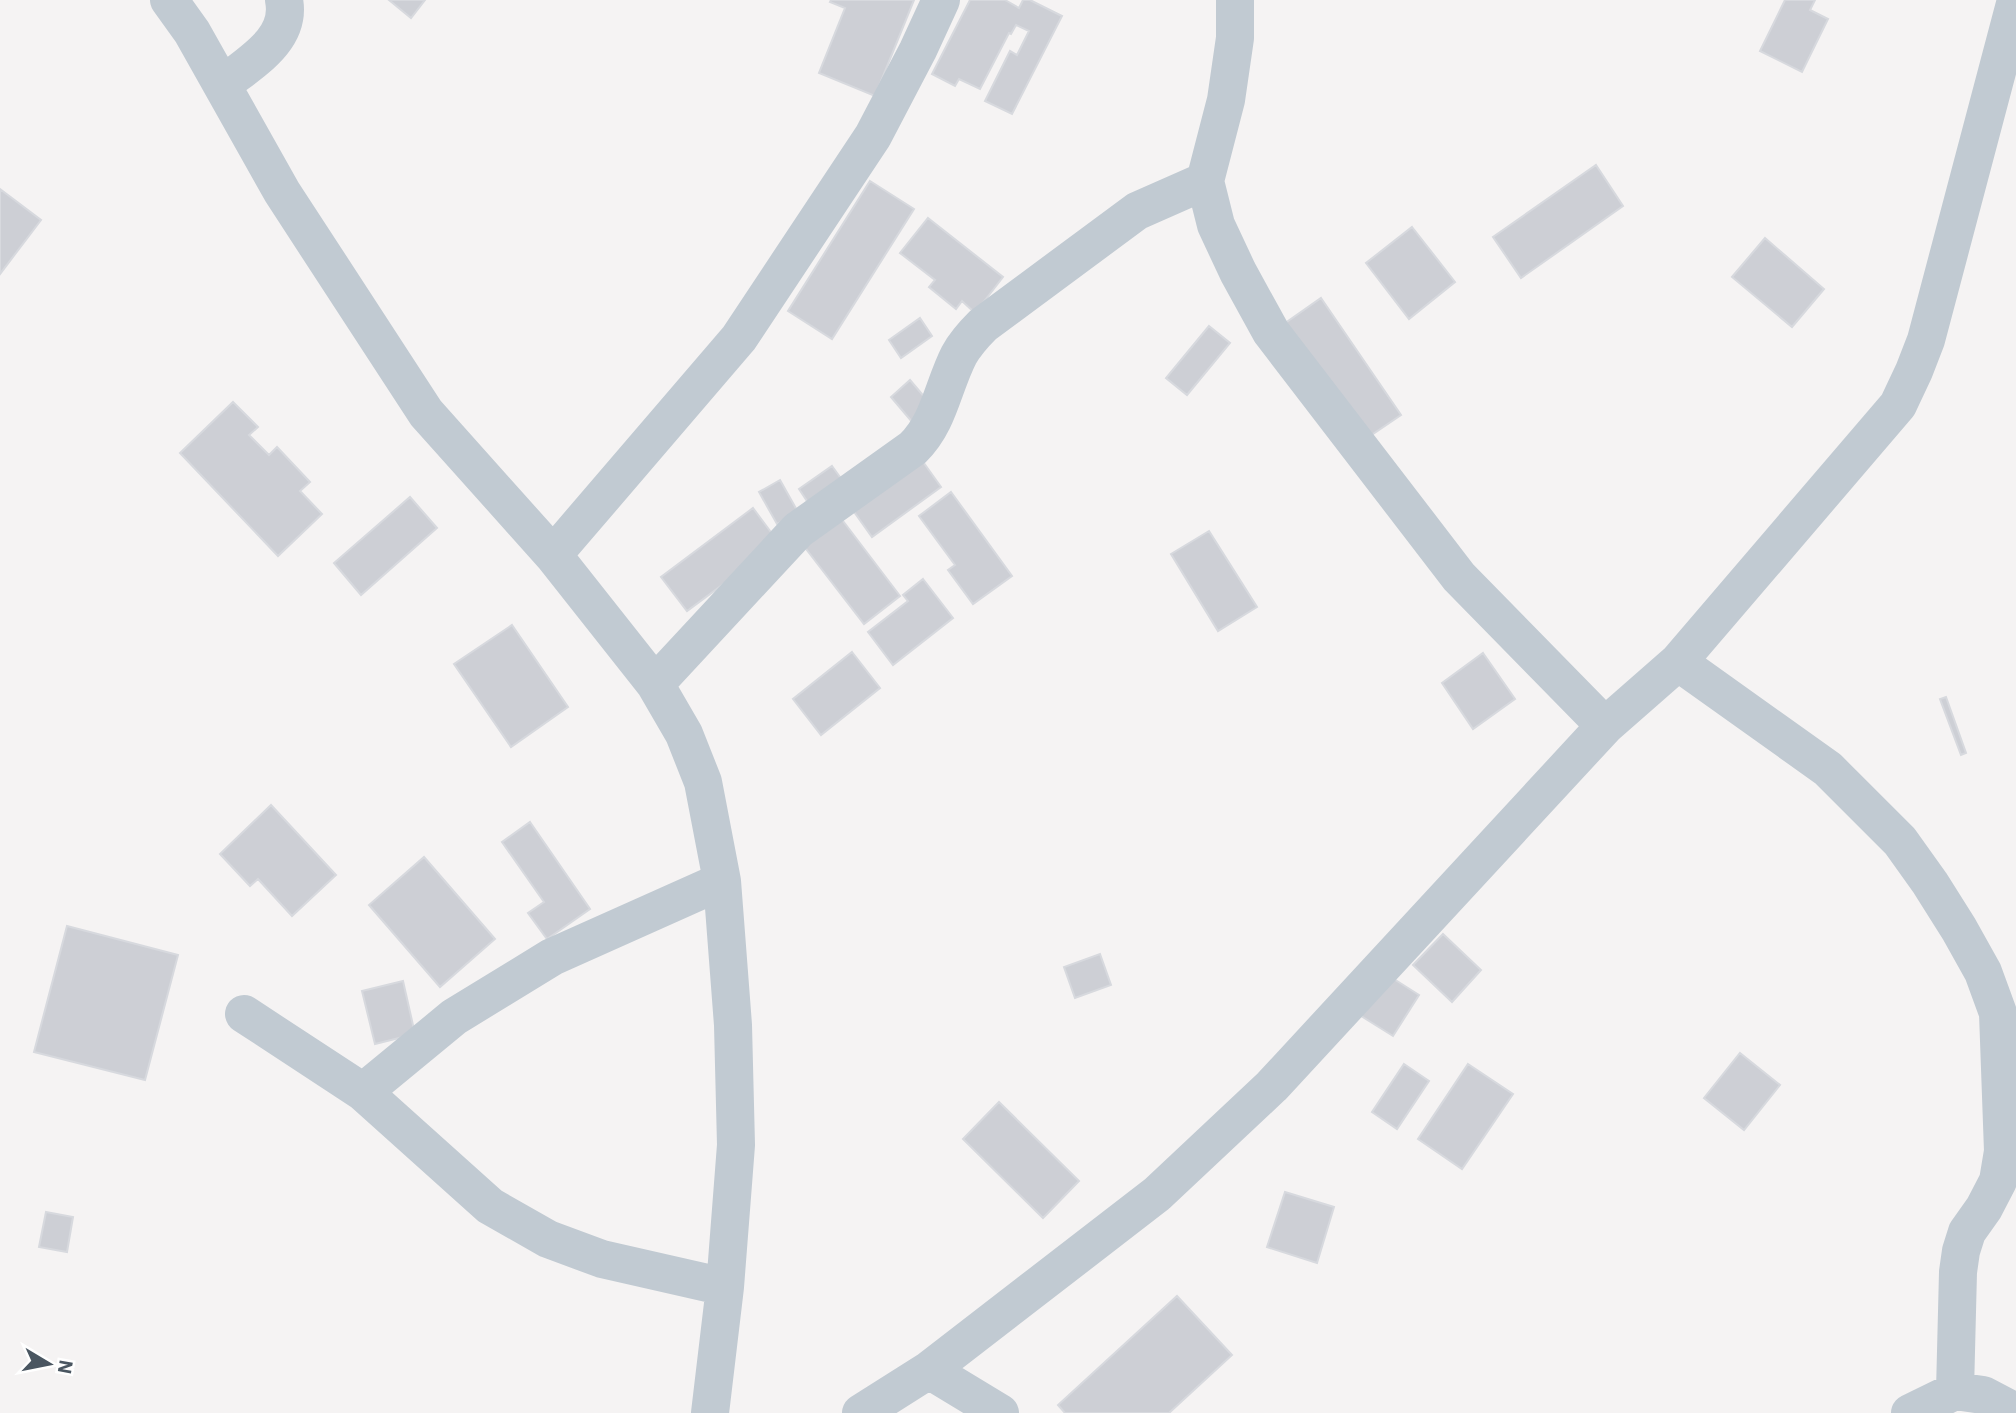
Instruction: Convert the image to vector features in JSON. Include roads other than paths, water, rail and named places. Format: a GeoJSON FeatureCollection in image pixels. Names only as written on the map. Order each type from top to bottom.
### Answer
{"type":"FeatureCollection","features":[{"type":"Feature","properties":{"kind":"street"},"geometry":{"type":"LineString","coordinates":[[169,0],[192,32],[282,191],[426,413],[553,555],[656,684],[684,734],[703,782],[722,881],[733,1025],[736,1145],[725,1287],[710,1413]]}},
{"type":"Feature","properties":{"kind":"street"},"geometry":{"type":"LineString","coordinates":[[222,85],[274,42],[283,26],[284,0]]}},
{"type":"Feature","properties":{"kind":"street"},"geometry":{"type":"LineString","coordinates":[[553,555],[739,338],[873,136],[941,0]]}},
{"type":"Feature","properties":{"kind":"street"},"geometry":{"type":"LineString","coordinates":[[1235,0],[1235,37],[1226,100],[1205,181],[1216,225],[1238,272],[1271,332],[1459,577],[1605,726]]}},
{"type":"Feature","properties":{"kind":"street"},"geometry":{"type":"LineString","coordinates":[[861,1413],[929,1370],[1157,1194],[1272,1086],[1605,726],[1678,663],[1898,405],[1926,340],[2015,0]]}},
{"type":"Feature","properties":{"kind":"street"},"geometry":{"type":"LineString","coordinates":[[656,684],[798,530],[914,448],[930,428],[959,355],[983,325],[1136,211],[1205,181]]}},
{"type":"Feature","properties":{"kind":"street"},"geometry":{"type":"LineString","coordinates":[[1678,663],[1828,769],[1900,841],[1930,883],[2007,1010],[2003,1150],[1998,1181],[1984,1208],[1967,1231],[1961,1251],[1957,1286],[1955,1391]]}},
{"type":"Feature","properties":{"kind":"street"},"geometry":{"type":"LineString","coordinates":[[363,1092],[454,1017],[552,957],[722,881]]}},
{"type":"Feature","properties":{"kind":"street"},"geometry":{"type":"LineString","coordinates":[[244,1014],[363,1092],[490,1206],[548,1239],[602,1259],[725,1287]]}},
{"type":"Feature","properties":{"kind":"street"},"geometry":{"type":"LineString","coordinates":[[929,1370],[1000,1413]]}},
{"type":"Feature","properties":{"kind":"street"},"geometry":{"type":"LineString","coordinates":[[1910,1413],[1955,1391],[1983,1395],[2016,1412]]}}]}
